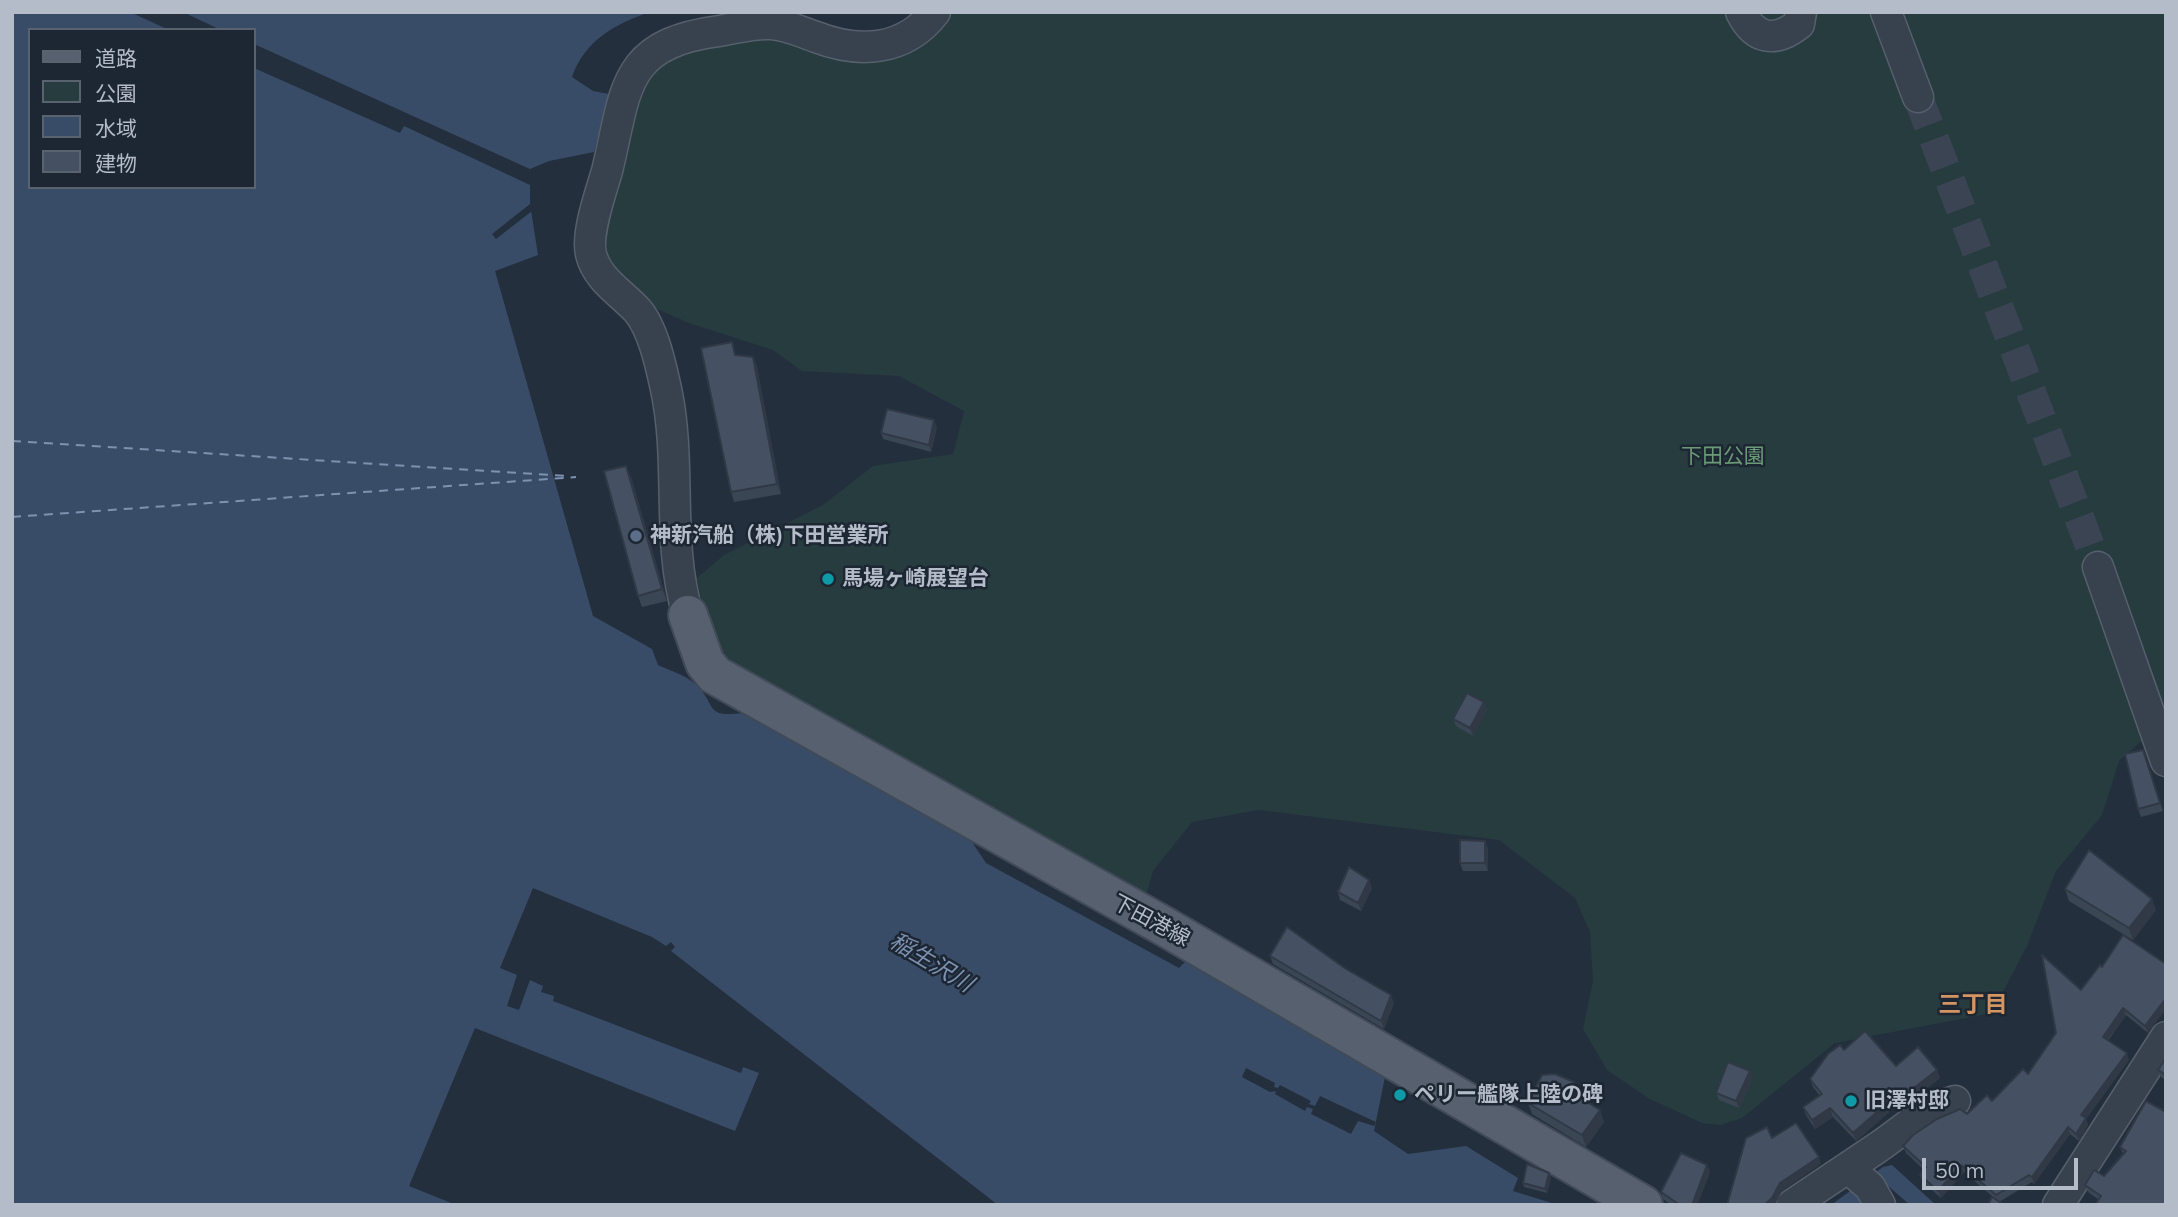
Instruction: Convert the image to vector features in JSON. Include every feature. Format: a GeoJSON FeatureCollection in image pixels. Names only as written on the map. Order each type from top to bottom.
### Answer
{"type":"FeatureCollection","features":[{"type":"Feature","properties":{"kind":"main road","name":"下田港線"},"geometry":{"type":"LineString","coordinates":[[688,615],[701,654],[715,675],[1162,925],[1643,1205]]}},
{"type":"Feature","properties":{"kind":"street"},"geometry":{"type":"LineString","coordinates":[[688,615],[679,584],[672,433],[666,390],[648,331],[638,312],[601,274],[591,254],[596,214],[628,87],[639,64],[651,52],[663,44],[693,34],[769,24],[787,26],[845,47],[864,49],[902,41],[922,28],[935,12]]}},
{"type":"Feature","properties":{"kind":"street"},"geometry":{"type":"LineString","coordinates":[[1741,12],[1748,26],[1759,34],[1772,36],[1785,35],[1799,24],[1801,12]]}},
{"type":"Feature","properties":{"kind":"street"},"geometry":{"type":"LineString","coordinates":[[1886,12],[1918,97]]}},
{"type":"Feature","properties":{"kind":"street"},"geometry":{"type":"LineString","coordinates":[[2098,567],[2166,761]]}},
{"type":"Feature","properties":{"kind":"street"},"geometry":{"type":"LineString","coordinates":[[2058,1205],[2166,1037]]}},
{"type":"Feature","properties":{"kind":"street"},"geometry":{"type":"LineString","coordinates":[[1792,1205],[1871,1192],[1927,1110],[1955,1101]]}},
{"type":"Feature","properties":{"kind":"green space","name":"下田公園"},"geometry":{"type":"Polygon","coordinates":[[[947,12],[2166,12],[2166,745],[2140,742],[2119,761],[2102,815],[2056,871],[2027,946],[1992,1013],[1835,1043],[1742,1118],[1720,1125],[1702,1123],[1648,1098],[1607,1070],[1583,1029],[1593,981],[1590,932],[1575,898],[1499,840],[1259,810],[1192,822],[1153,871],[1143,906],[715,664],[697,578],[724,555],[823,505],[873,466],[953,454],[964,411],[899,376],[802,371],[773,350],[689,323],[643,303],[609,264],[604,223],[642,78],[669,54],[747,40],[778,39],[826,53],[947,12]]]}},
{"type":"Feature","properties":{"kind":"water","name":"稲生沢川"},"geometry":{"type":"Polygon","coordinates":[[[12,12],[650,12],[603,35],[593,43],[578,64],[572,77],[593,91],[609,94],[594,152],[549,161],[530,169],[530,204],[538,255],[495,271],[593,616],[652,649],[658,665],[693,682],[717,712],[750,712],[966,833],[986,863],[1179,968],[1189,958],[1386,1072],[1374,1131],[1408,1154],[1466,1146],[1518,1178],[1513,1191],[1558,1205],[998,1205],[671,951],[675,947],[671,942],[666,946],[652,937],[533,888],[500,968],[517,975],[507,1006],[519,1010],[530,980],[543,986],[541,992],[554,996],[553,1001],[741,1073],[743,1067],[759,1073],[735,1131],[475,1028],[409,1186],[456,1205],[12,1205],[12,12]]]}},
{"type":"Feature","properties":{"kind":"water"},"geometry":{"type":"Polygon","coordinates":[[[1892,1165],[1936,1205],[1910,1205],[1887,1185],[1856,1205],[1831,1205],[1883,1167],[1892,1165]]]}},
{"type":"Feature","properties":{"kind":"pier"},"geometry":{"type":"Polygon","coordinates":[[[130,12],[183,12],[217,28],[165,28],[130,12]]]}},
{"type":"Feature","properties":{"kind":"pier"},"geometry":{"type":"Polygon","coordinates":[[[256,45],[530,169],[530,185],[404,126],[400,133],[256,69],[256,45]]]}},
{"type":"Feature","properties":{"kind":"pier"},"geometry":{"type":"Polygon","coordinates":[[[530,204],[532,211],[496,239],[492,234],[530,204]]]}},
{"type":"Feature","properties":{"kind":"pier"},"geometry":{"type":"Polygon","coordinates":[[[1246,1068],[1275,1083],[1274,1087],[1278,1088],[1280,1085],[1311,1101],[1309,1104],[1315,1106],[1320,1096],[1376,1122],[1374,1126],[1358,1121],[1351,1134],[1311,1114],[1313,1109],[1307,1107],[1305,1111],[1275,1094],[1276,1091],[1270,1092],[1242,1077],[1246,1068]]]}},
{"type":"Feature","properties":{"kind":"building"},"geometry":{"type":"Polygon","coordinates":[[[732,342],[735,355],[753,357],[777,484],[731,492],[701,348],[732,342]]]}},
{"type":"Feature","properties":{"kind":"building"},"geometry":{"type":"Polygon","coordinates":[[[887,409],[934,420],[929,445],[881,433],[887,409]]]}},
{"type":"Feature","properties":{"kind":"building"},"geometry":{"type":"Polygon","coordinates":[[[626,466],[662,589],[638,596],[604,471],[626,466]]]}},
{"type":"Feature","properties":{"kind":"building"},"geometry":{"type":"Polygon","coordinates":[[[1467,693],[1484,702],[1470,728],[1453,719],[1467,693]]]}},
{"type":"Feature","properties":{"kind":"building"},"geometry":{"type":"Polygon","coordinates":[[[2143,750],[2160,803],[2138,809],[2125,754],[2143,750]]]}},
{"type":"Feature","properties":{"kind":"building"},"geometry":{"type":"Polygon","coordinates":[[[1460,840],[1485,841],[1485,863],[1460,863],[1460,840]]]}},
{"type":"Feature","properties":{"kind":"building"},"geometry":{"type":"Polygon","coordinates":[[[2089,850],[2152,899],[2129,928],[2065,889],[2089,850]]]}},
{"type":"Feature","properties":{"kind":"building"},"geometry":{"type":"Polygon","coordinates":[[[1349,867],[1369,880],[1358,903],[1338,892],[1349,867]]]}},
{"type":"Feature","properties":{"kind":"building"},"geometry":{"type":"Polygon","coordinates":[[[1287,927],[1346,969],[1391,995],[1381,1021],[1270,956],[1287,927]]]}},
{"type":"Feature","properties":{"kind":"building"},"geometry":{"type":"Polygon","coordinates":[[[2123,935],[2166,964],[2166,998],[2145,1026],[2123,1008],[2103,1037],[2127,1053],[2081,1115],[2086,1118],[2076,1134],[2068,1127],[2032,1177],[2029,1175],[1996,1195],[1961,1165],[1938,1191],[1920,1175],[1926,1167],[1903,1146],[1913,1135],[1937,1119],[1960,1109],[1967,1114],[1987,1095],[1992,1101],[2023,1069],[2028,1074],[2056,1033],[2042,955],[2081,990],[2100,965],[2102,967],[2123,935]]]}},
{"type":"Feature","properties":{"kind":"building"},"geometry":{"type":"Polygon","coordinates":[[[1865,1031],[1896,1066],[1918,1047],[1937,1070],[1896,1102],[1893,1098],[1853,1133],[1830,1108],[1812,1120],[1803,1107],[1822,1094],[1810,1079],[1828,1054],[1840,1045],[1844,1050],[1865,1031]]]}},
{"type":"Feature","properties":{"kind":"building"},"geometry":{"type":"Polygon","coordinates":[[[2166,1058],[2166,1075],[2158,1070],[2166,1058]]]}},
{"type":"Feature","properties":{"kind":"building"},"geometry":{"type":"Polygon","coordinates":[[[1728,1062],[1750,1071],[1736,1101],[1716,1093],[1728,1062]]]}},
{"type":"Feature","properties":{"kind":"building"},"geometry":{"type":"Polygon","coordinates":[[[1555,1074],[1574,1082],[1569,1091],[1600,1110],[1582,1135],[1528,1103],[1542,1075],[1555,1074]]]}},
{"type":"Feature","properties":{"kind":"building"},"geometry":{"type":"Polygon","coordinates":[[[2146,1101],[2166,1112],[2166,1205],[2095,1205],[2101,1196],[2085,1185],[2094,1170],[2104,1176],[2126,1151],[2120,1147],[2146,1101]]]}},
{"type":"Feature","properties":{"kind":"building"},"geometry":{"type":"Polygon","coordinates":[[[1796,1123],[1819,1157],[1780,1183],[1772,1198],[1764,1205],[1727,1205],[1746,1138],[1767,1127],[1772,1138],[1796,1123]]]}},
{"type":"Feature","properties":{"kind":"building"},"geometry":{"type":"Polygon","coordinates":[[[1681,1153],[1707,1165],[1692,1205],[1680,1205],[1661,1192],[1681,1153]]]}},
{"type":"Feature","properties":{"kind":"building"},"geometry":{"type":"Polygon","coordinates":[[[1527,1164],[1549,1173],[1545,1189],[1523,1183],[1527,1164]]]}},
{"type":"Feature","properties":{"kind":"building"},"geometry":{"type":"Polygon","coordinates":[[[1992,1197],[2004,1205],[1988,1205],[1992,1197]]]}},
{"type":"Feature","properties":{"kind":"ferry route"},"geometry":{"type":"LineString","coordinates":[[12,441],[567,476]]}},
{"type":"Feature","properties":{"kind":"ferry route"},"geometry":{"type":"LineString","coordinates":[[12,517],[576,477]]}},
{"type":"Feature","properties":{"kind":"tunnel"},"geometry":{"type":"LineString","coordinates":[[1918,97],[2098,567]]}},
{"type":"Feature","properties":{"kind":"place","name":"神新汽船（株)下田営業所"},"geometry":{"type":"Point","coordinates":[636,536]}},
{"type":"Feature","properties":{"kind":"place","name":"馬場ヶ崎展望台"},"geometry":{"type":"Point","coordinates":[828,579]}},
{"type":"Feature","properties":{"kind":"place","name":"ペリー艦隊上陸の碑"},"geometry":{"type":"Point","coordinates":[1400,1095]}},
{"type":"Feature","properties":{"kind":"place","name":"旧澤村邸"},"geometry":{"type":"Point","coordinates":[1851,1101]}},
{"type":"Feature","properties":{"kind":"district","name":"三丁目"},"geometry":{"type":"Point","coordinates":[1973,1005]}}]}
